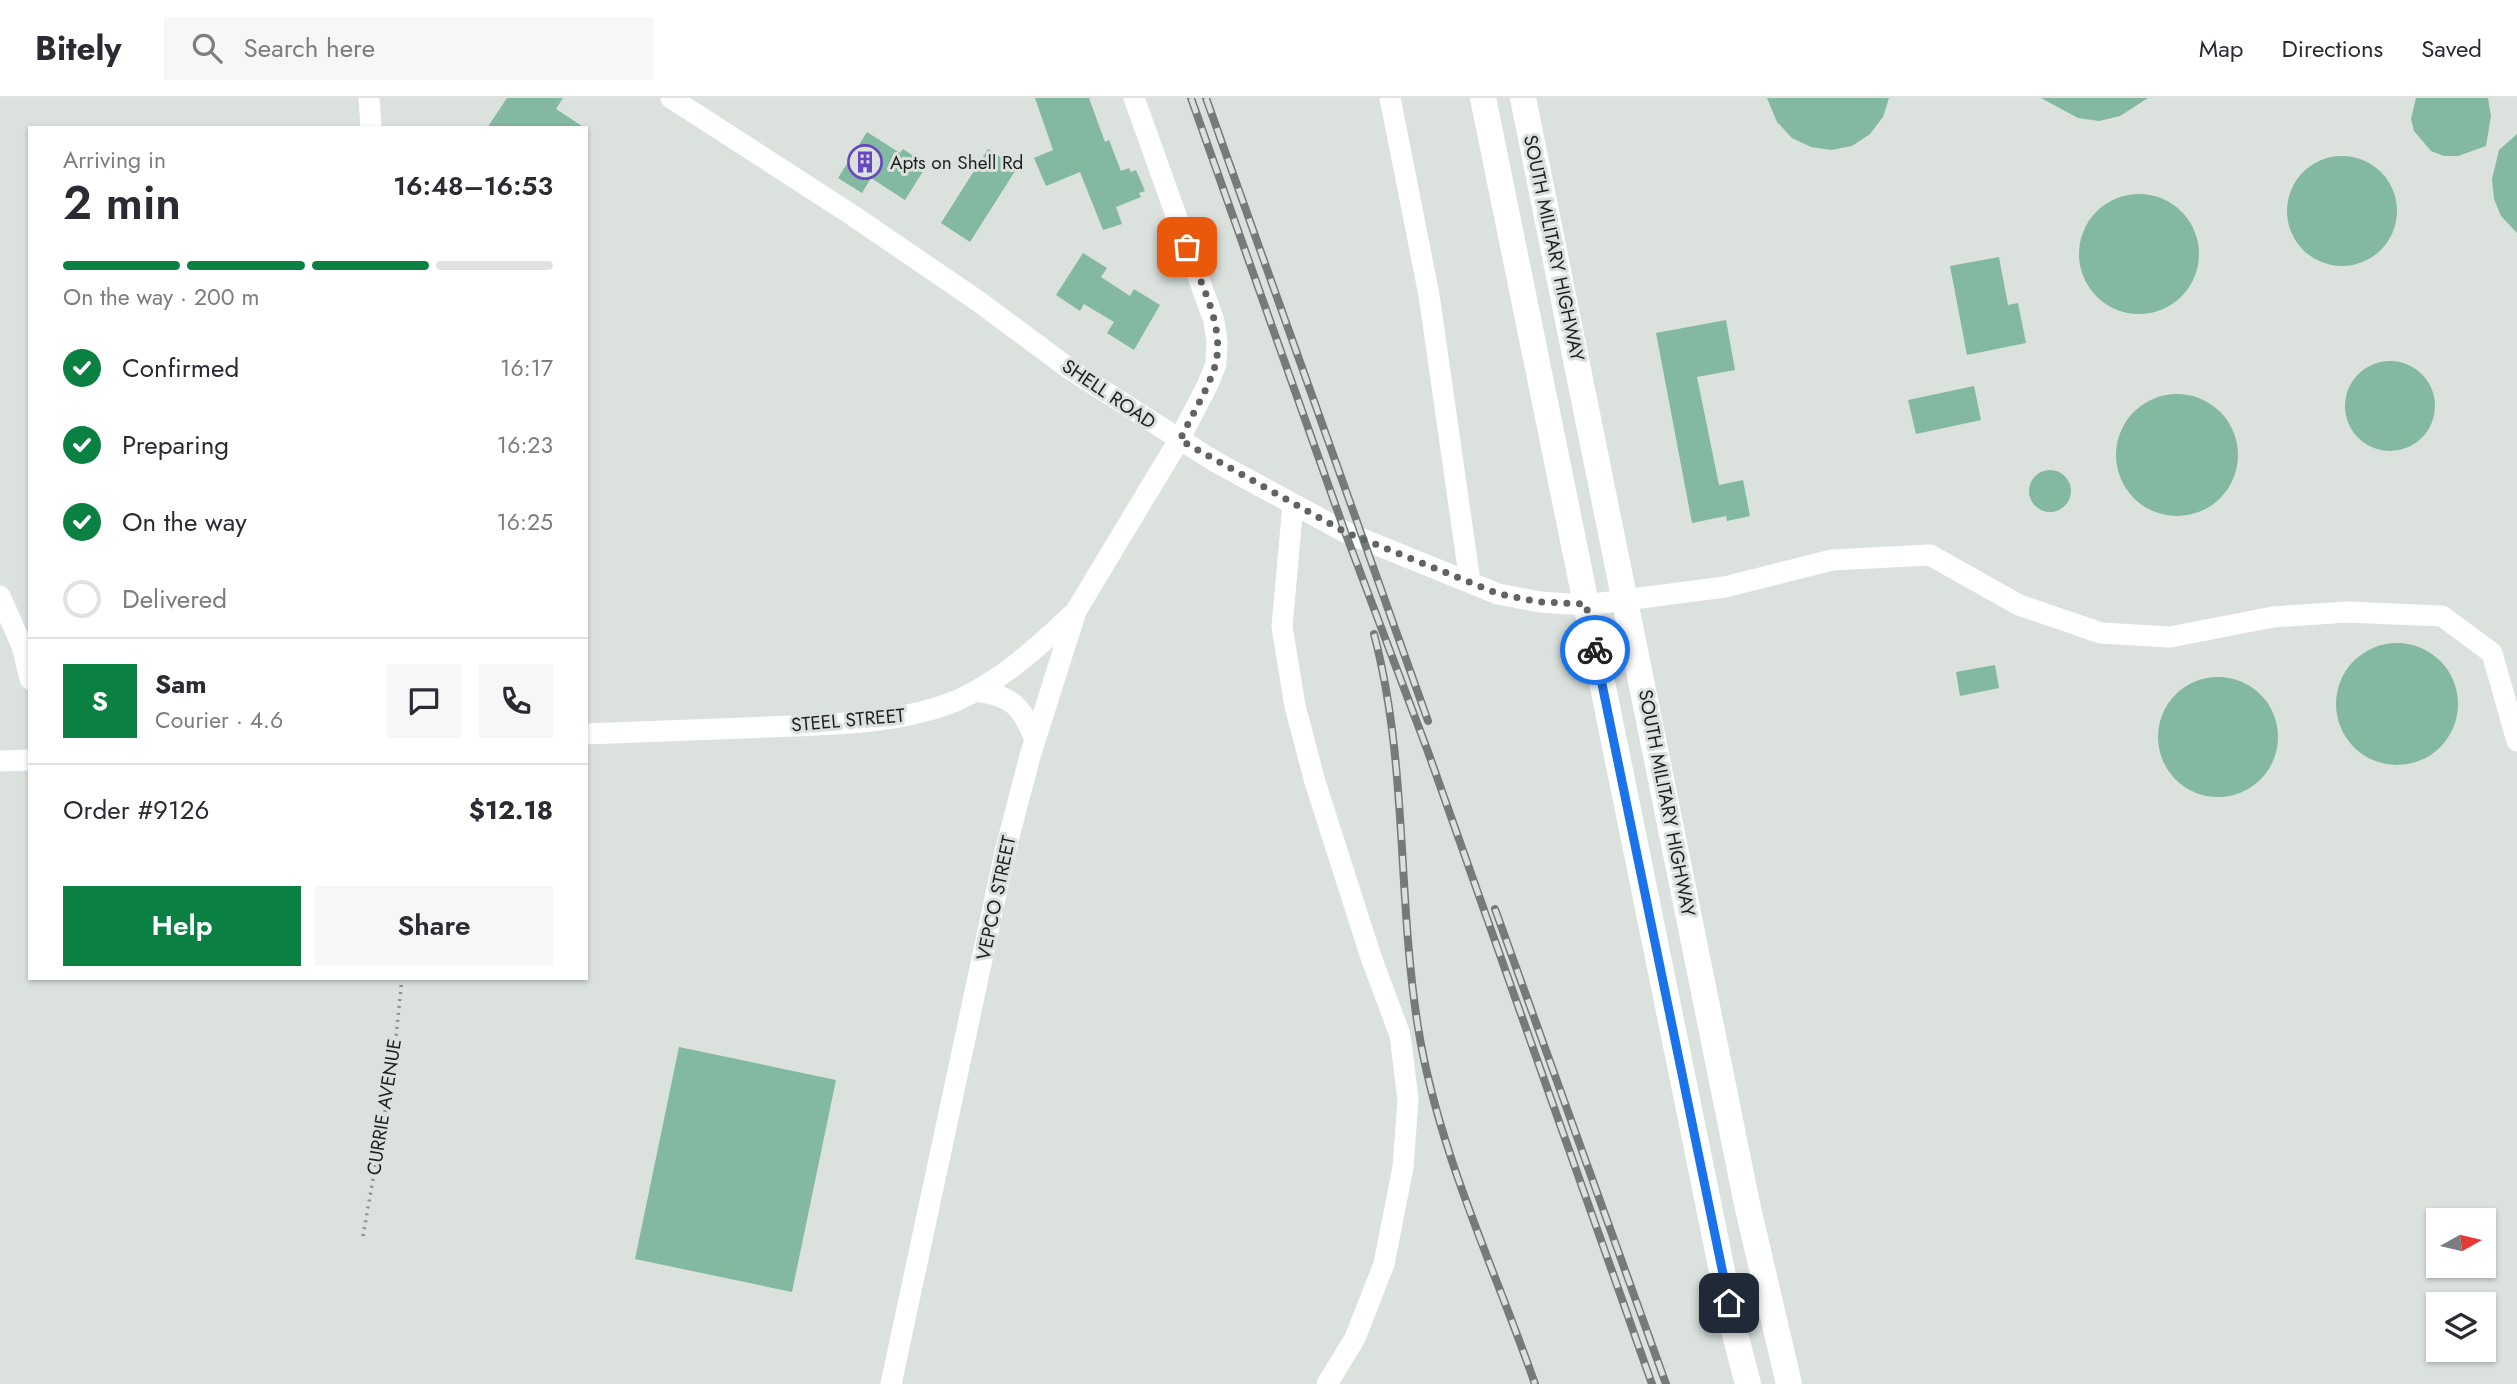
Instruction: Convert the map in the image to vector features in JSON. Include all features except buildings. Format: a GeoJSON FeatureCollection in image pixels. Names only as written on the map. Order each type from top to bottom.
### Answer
{"type":"FeatureCollection","features":[{"type":"Feature","properties":{"kind":"main road","name":"SOUTH MILITARY HIGHWAY"},"geometry":{"type":"LineString","coordinates":[[1483,98],[1734,1329],[1748,1384]]}},
{"type":"Feature","properties":{"kind":"main road","name":"SOUTH MILITARY HIGHWAY"},"geometry":{"type":"LineString","coordinates":[[1523,98],[1747,1204],[1790,1384]]}},
{"type":"Feature","properties":{"kind":"street"},"geometry":{"type":"LineString","coordinates":[[369,98],[371,126]]}},
{"type":"Feature","properties":{"kind":"street","name":"SHELL ROAD"},"geometry":{"type":"LineString","coordinates":[[671,98],[852,215],[978,301],[1071,370],[1180,440],[1345,532],[1509,596],[1540,602],[1586,604],[1725,587],[1832,560],[1930,555],[2019,605],[2101,633],[2170,637],[2273,617],[2347,612],[2442,616],[2492,653],[2517,741]]}},
{"type":"Feature","properties":{"kind":"street","name":"VEPCO STREET"},"geometry":{"type":"LineString","coordinates":[[891,1384],[1005,852],[1035,740],[1076,611],[1180,440],[1216,364],[1214,321],[1134,98]]}},
{"type":"Feature","properties":{"kind":"street"},"geometry":{"type":"LineString","coordinates":[[1390,98],[1429,295],[1470,582]]}},
{"type":"Feature","properties":{"kind":"street"},"geometry":{"type":"LineString","coordinates":[[1293,504],[1282,628],[1295,706],[1315,782],[1371,957],[1400,1035],[1408,1100],[1403,1167],[1384,1264],[1355,1338],[1327,1384]]}},
{"type":"Feature","properties":{"kind":"street"},"geometry":{"type":"LineString","coordinates":[[0,596],[22,646],[28,671]]}},
{"type":"Feature","properties":{"kind":"street","name":"STEEL STREET"},"geometry":{"type":"LineString","coordinates":[[588,734],[840,724],[923,713],[976,691],[999,677],[1037,648],[1076,611]]}},
{"type":"Feature","properties":{"kind":"street"},"geometry":{"type":"LineString","coordinates":[[976,691],[1002,694],[1028,722],[1035,740]]}},
{"type":"Feature","properties":{"kind":"street"},"geometry":{"type":"LineString","coordinates":[[0,761],[28,761]]}},
{"type":"Feature","properties":{"kind":"path","name":"CURRIE AVENUE"},"geometry":{"type":"LineString","coordinates":[[363,1236],[393,1066],[402,980]]}},
{"type":"Feature","properties":{"kind":"railway"},"geometry":{"type":"LineString","coordinates":[[1191,98],[1345,532],[1427,749],[1652,1384]]}},
{"type":"Feature","properties":{"kind":"railway"},"geometry":{"type":"LineString","coordinates":[[1206,98],[1428,721]]}},
{"type":"Feature","properties":{"kind":"railway"},"geometry":{"type":"LineString","coordinates":[[1374,634],[1392,731],[1411,978],[1427,1073],[1453,1164],[1535,1384]]}},
{"type":"Feature","properties":{"kind":"railway"},"geometry":{"type":"LineString","coordinates":[[1495,909],[1666,1384]]}},
{"type":"Feature","properties":{"kind":"way so far"},"geometry":{"type":"LineString","coordinates":[[1187,247],[1214,321],[1217,342],[1216,364],[1180,440],[1345,532],[1499,594],[1540,602],[1586,604],[1595,650]]}},
{"type":"Feature","properties":{"kind":"place","name":"Apts on Shell Rd"},"geometry":{"type":"Point","coordinates":[865,162]}},
{"type":"Feature","properties":{"kind":"route"},"geometry":{"type":"LineString","coordinates":[[1595,650],[1729,1303]]}}]}
